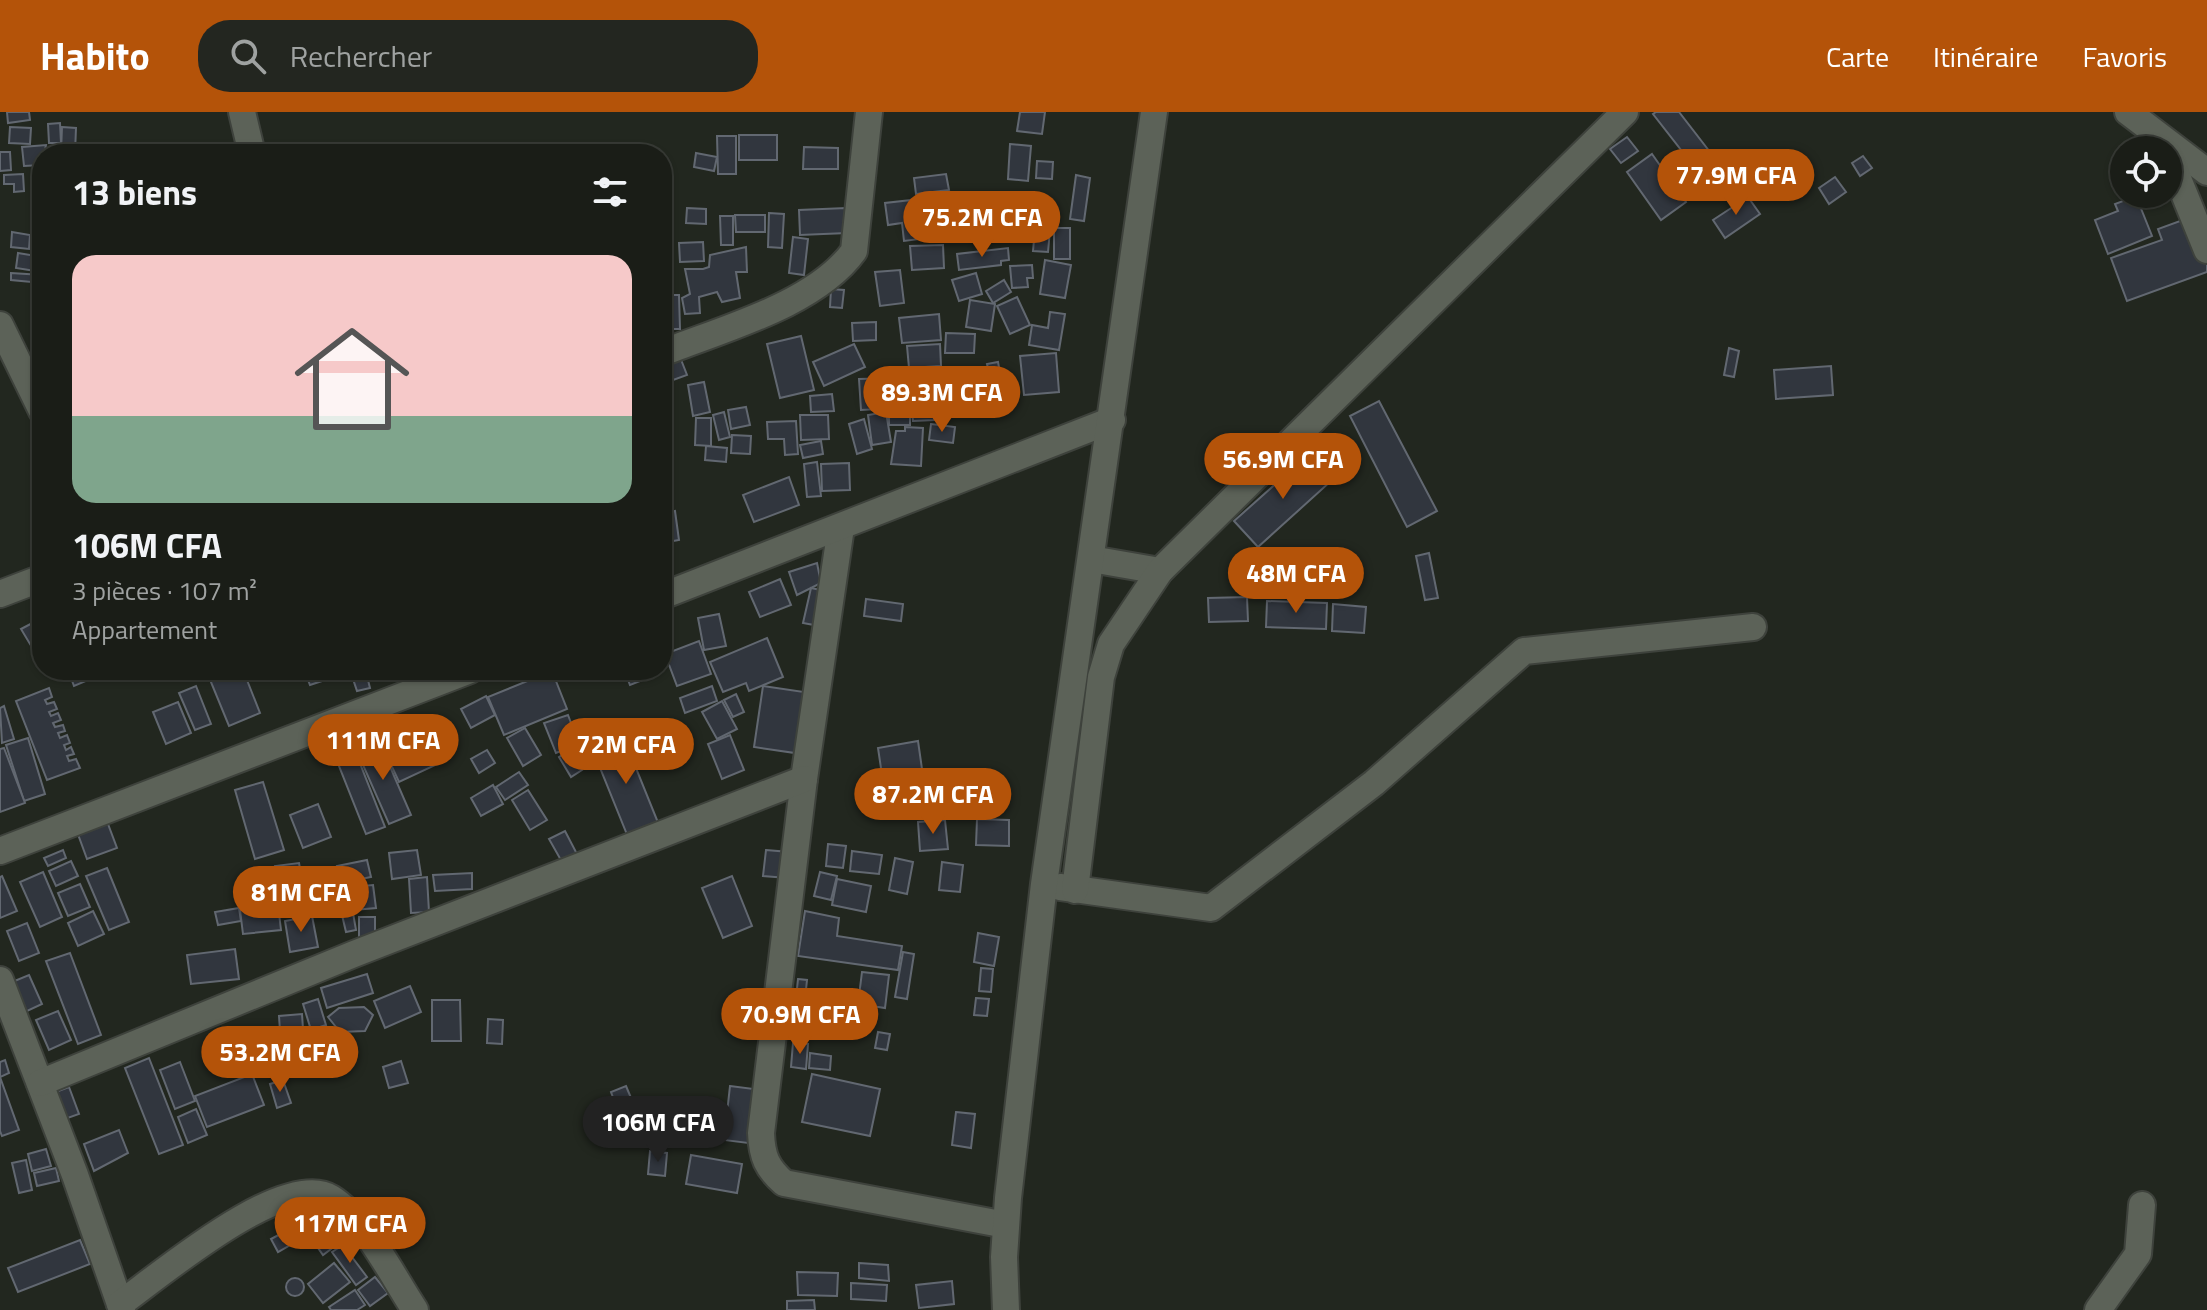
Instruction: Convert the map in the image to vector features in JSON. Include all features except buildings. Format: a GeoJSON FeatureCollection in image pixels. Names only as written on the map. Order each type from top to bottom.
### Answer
{"type":"FeatureCollection","features":[{"type":"Feature","properties":{"kind":"street"},"geometry":{"type":"LineString","coordinates":[[242,112],[250,144]]}},
{"type":"Feature","properties":{"kind":"street"},"geometry":{"type":"LineString","coordinates":[[672,349],[793,300],[842,267],[854,251],[869,112]]}},
{"type":"Feature","properties":{"kind":"street"},"geometry":{"type":"LineString","coordinates":[[1006,1310],[1006,1225],[1044,884],[1154,112]]}},
{"type":"Feature","properties":{"kind":"street"},"geometry":{"type":"LineString","coordinates":[[1075,890],[1101,677],[1111,644],[1160,571],[1625,112]]}},
{"type":"Feature","properties":{"kind":"street"},"geometry":{"type":"LineString","coordinates":[[2128,112],[2153,136]]}},
{"type":"Feature","properties":{"kind":"street"},"geometry":{"type":"LineString","coordinates":[[2182,157],[2207,172]]}},
{"type":"Feature","properties":{"kind":"street"},"geometry":{"type":"LineString","coordinates":[[2182,189],[2207,250]]}},
{"type":"Feature","properties":{"kind":"street"},"geometry":{"type":"LineString","coordinates":[[0,325],[32,391]]}},
{"type":"Feature","properties":{"kind":"street"},"geometry":{"type":"LineString","coordinates":[[672,592],[1112,420]]}},
{"type":"Feature","properties":{"kind":"street"},"geometry":{"type":"LineString","coordinates":[[841,527],[804,779],[761,1133],[762,1154],[769,1170],[784,1183],[1006,1225]]}},
{"type":"Feature","properties":{"kind":"street"},"geometry":{"type":"LineString","coordinates":[[1091,559],[1160,571]]}},
{"type":"Feature","properties":{"kind":"street"},"geometry":{"type":"LineString","coordinates":[[0,594],[32,582]]}},
{"type":"Feature","properties":{"kind":"street"},"geometry":{"type":"LineString","coordinates":[[1044,884],[1211,908],[1374,783],[1524,651],[1753,627]]}},
{"type":"Feature","properties":{"kind":"street"},"geometry":{"type":"LineString","coordinates":[[0,851],[444,680]]}},
{"type":"Feature","properties":{"kind":"street"},"geometry":{"type":"LineString","coordinates":[[40,1083],[354,954],[804,779]]}},
{"type":"Feature","properties":{"kind":"street"},"geometry":{"type":"LineString","coordinates":[[0,980],[121,1307],[255,1211],[304,1193],[329,1196],[353,1217],[415,1310]]}},
{"type":"Feature","properties":{"kind":"street"},"geometry":{"type":"LineString","coordinates":[[2098,1310],[2138,1254],[2142,1205]]}}]}
